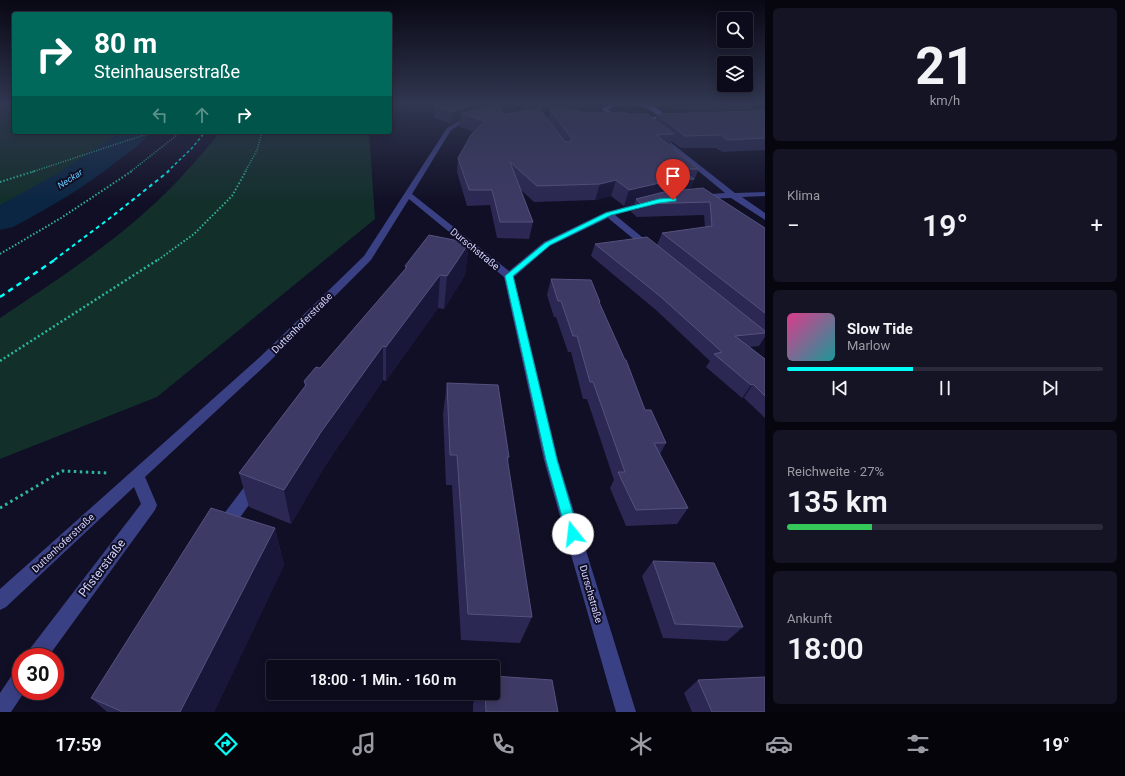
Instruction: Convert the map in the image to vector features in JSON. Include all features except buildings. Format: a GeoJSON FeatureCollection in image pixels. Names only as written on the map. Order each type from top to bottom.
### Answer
{"type":"FeatureCollection","features":[{"type":"Feature","properties":{"kind":"street","name":"Duttenhoferstraße"},"geometry":{"type":"LineString","coordinates":[[0,601],[265,359],[368,258],[444,136]]}},
{"type":"Feature","properties":{"kind":"street"},"geometry":{"type":"LineString","coordinates":[[660,136],[731,194],[765,217]]}},
{"type":"Feature","properties":{"kind":"street","name":"Durschstraße"},"geometry":{"type":"LineString","coordinates":[[407,194],[509,276],[551,460],[626,712]]}},
{"type":"Feature","properties":{"kind":"street"},"geometry":{"type":"LineString","coordinates":[[688,198],[731,194],[765,194]]}},
{"type":"Feature","properties":{"kind":"street"},"geometry":{"type":"LineString","coordinates":[[509,276],[547,244],[608,214],[659,201]]}},
{"type":"Feature","properties":{"kind":"street"},"geometry":{"type":"LineString","coordinates":[[608,214],[657,254]]}},
{"type":"Feature","properties":{"kind":"street"},"geometry":{"type":"LineString","coordinates":[[214,540],[265,470]]}},
{"type":"Feature","properties":{"kind":"street","name":"Pfisterstraße"},"geometry":{"type":"LineString","coordinates":[[43,648],[149,505],[137,475]]}},
{"type":"Feature","properties":{"kind":"street"},"geometry":{"type":"LineString","coordinates":[[0,711],[12,693]]}},
{"type":"Feature","properties":{"kind":"path"},"geometry":{"type":"LineString","coordinates":[[0,182],[140,136]]}},
{"type":"Feature","properties":{"kind":"path"},"geometry":{"type":"LineString","coordinates":[[0,254],[61,218],[121,179],[175,136]]}},
{"type":"Feature","properties":{"kind":"path"},"geometry":{"type":"LineString","coordinates":[[0,361],[156,261],[194,234],[232,196],[257,150],[261,136]]}},
{"type":"Feature","properties":{"kind":"path"},"geometry":{"type":"LineString","coordinates":[[0,508],[62,471],[137,475]]}},
{"type":"Feature","properties":{"kind":"green space"},"geometry":{"type":"Polygon","coordinates":[[[0,136],[116,136],[44,183],[0,207],[0,136]]]}},
{"type":"Feature","properties":{"kind":"green space"},"geometry":{"type":"Polygon","coordinates":[[[216,136],[369,136],[375,219],[157,397],[0,459],[0,318],[48,286],[119,234],[162,196],[216,136]]]}},
{"type":"Feature","properties":{"kind":"waterway","name":"Neckar"},"geometry":{"type":"LineString","coordinates":[[0,219],[71,179],[105,157],[132,136]]}},
{"type":"Feature","properties":{"kind":"railway"},"geometry":{"type":"LineString","coordinates":[[167,172],[192,148],[202,136]]}},
{"type":"Feature","properties":{"kind":"railway"},"geometry":{"type":"LineString","coordinates":[[54,260],[169,171]]}},
{"type":"Feature","properties":{"kind":"railway"},"geometry":{"type":"LineString","coordinates":[[0,297],[56,259]]}},
{"type":"Feature","properties":{"kind":"route"},"geometry":{"type":"LineString","coordinates":[[573,534],[551,460],[509,276],[547,244],[608,214],[659,201],[673,200]]}}]}
